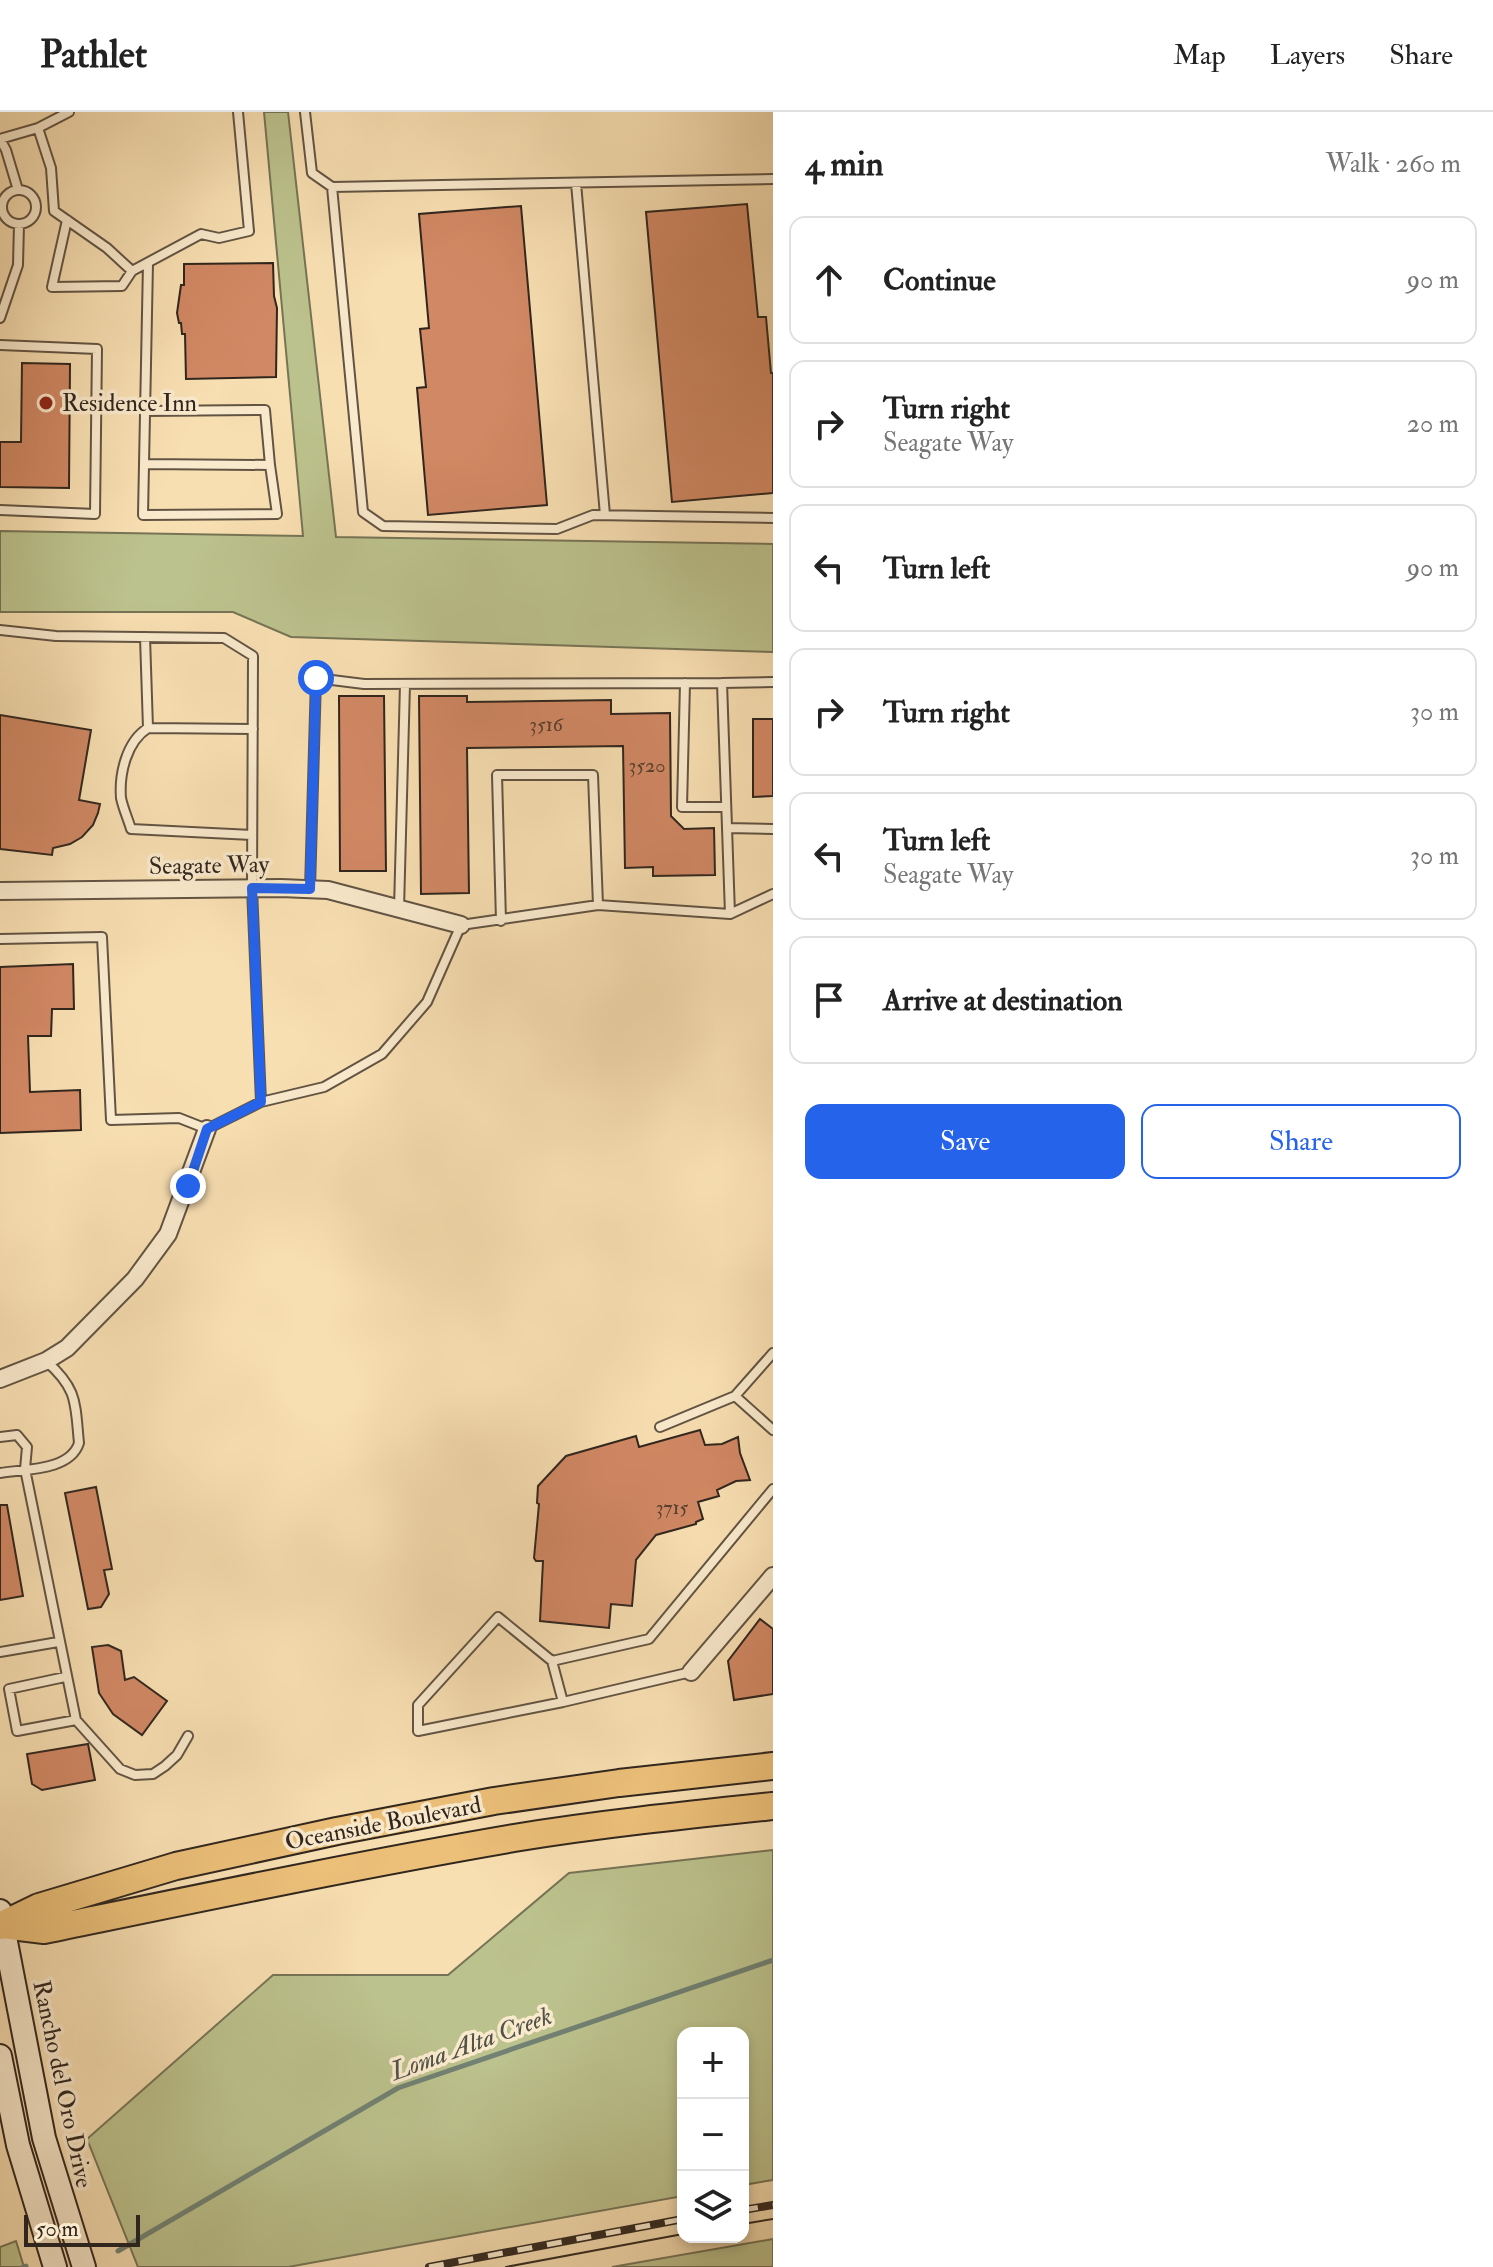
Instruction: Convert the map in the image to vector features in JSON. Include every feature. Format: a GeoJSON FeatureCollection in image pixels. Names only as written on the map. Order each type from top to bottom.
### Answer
{"type":"FeatureCollection","features":[{"type":"Feature","properties":{"kind":"main road","name":"Oceanside Boulevard"},"geometry":{"type":"LineString","coordinates":[[1,1921],[176,1866],[337,1831],[509,1799],[773,1766]]}},
{"type":"Feature","properties":{"kind":"main road","name":"Oceanside Boulevard"},"geometry":{"type":"LineString","coordinates":[[1,1921],[44,1930],[516,1838],[773,1806]]}},
{"type":"Feature","properties":{"kind":"main road","name":"Rancho del Oro Drive"},"geometry":{"type":"LineString","coordinates":[[1,1921],[44,2138],[84,2267]]}},
{"type":"Feature","properties":{"kind":"main road"},"geometry":{"type":"LineString","coordinates":[[0,2056],[18,2145],[55,2267]]}},
{"type":"Feature","properties":{"kind":"street","name":"Seagate Way"},"geometry":{"type":"LineString","coordinates":[[0,891],[328,890],[461,925]]}},
{"type":"Feature","properties":{"kind":"street"},"geometry":{"type":"LineString","coordinates":[[0,1379],[46,1361],[67,1348],[135,1279],[168,1234],[207,1129]]}},
{"type":"Feature","properties":{"kind":"street"},"geometry":{"type":"LineString","coordinates":[[691,1672],[771,1582]]}},
{"type":"Feature","properties":{"kind":"lane"},"geometry":{"type":"LineString","coordinates":[[18,190],[0,139],[38,128],[69,112]]}},
{"type":"Feature","properties":{"kind":"lane"},"geometry":{"type":"LineString","coordinates":[[67,220],[52,287],[122,286],[132,271],[201,234],[219,238],[249,231],[238,112]]}},
{"type":"Feature","properties":{"kind":"lane"},"geometry":{"type":"LineString","coordinates":[[305,112],[312,173],[332,187],[773,179]]}},
{"type":"Feature","properties":{"kind":"lane"},"geometry":{"type":"LineString","coordinates":[[38,128],[51,168],[54,211]]}},
{"type":"Feature","properties":{"kind":"lane"},"geometry":{"type":"LineString","coordinates":[[576,183],[605,515]]}},
{"type":"Feature","properties":{"kind":"lane"},"geometry":{"type":"LineString","coordinates":[[332,187],[363,512],[383,526],[557,529],[593,515],[773,518]]}},
{"type":"Feature","properties":{"kind":"lane"},"geometry":{"type":"LineString","coordinates":[[18,190],[32,196],[36,211],[30,220],[19,224],[8,220],[1,209],[8,195],[18,190]]}},
{"type":"Feature","properties":{"kind":"lane"},"geometry":{"type":"LineString","coordinates":[[36,211],[54,211],[107,248],[132,271]]}},
{"type":"Feature","properties":{"kind":"lane"},"geometry":{"type":"LineString","coordinates":[[0,318],[18,265],[19,224]]}},
{"type":"Feature","properties":{"kind":"lane"},"geometry":{"type":"LineString","coordinates":[[145,411],[265,410],[277,514],[143,515],[145,411],[148,263]]}},
{"type":"Feature","properties":{"kind":"lane"},"geometry":{"type":"LineString","coordinates":[[0,345],[97,349],[95,514],[0,510]]}},
{"type":"Feature","properties":{"kind":"lane"},"geometry":{"type":"LineString","coordinates":[[144,464],[270,465]]}},
{"type":"Feature","properties":{"kind":"lane"},"geometry":{"type":"LineString","coordinates":[[0,630],[56,636],[224,638],[253,656],[252,888],[261,1102]]}},
{"type":"Feature","properties":{"kind":"lane"},"geometry":{"type":"LineString","coordinates":[[145,637],[148,728]]}},
{"type":"Feature","properties":{"kind":"lane"},"geometry":{"type":"LineString","coordinates":[[310,889],[316,678],[364,684],[773,682]]}},
{"type":"Feature","properties":{"kind":"lane"},"geometry":{"type":"LineString","coordinates":[[685,683],[682,807],[726,807]]}},
{"type":"Feature","properties":{"kind":"lane"},"geometry":{"type":"LineString","coordinates":[[722,683],[730,914]]}},
{"type":"Feature","properties":{"kind":"lane"},"geometry":{"type":"LineString","coordinates":[[399,909],[405,684]]}},
{"type":"Feature","properties":{"kind":"lane"},"geometry":{"type":"LineString","coordinates":[[252,835],[131,829],[121,798],[124,763],[137,735],[148,728],[253,729]]}},
{"type":"Feature","properties":{"kind":"lane"},"geometry":{"type":"LineString","coordinates":[[501,921],[497,775],[593,775],[598,905]]}},
{"type":"Feature","properties":{"kind":"lane"},"geometry":{"type":"LineString","coordinates":[[727,828],[773,829]]}},
{"type":"Feature","properties":{"kind":"lane"},"geometry":{"type":"LineString","coordinates":[[0,939],[102,937],[111,1120],[179,1118],[207,1129],[261,1102],[324,1087],[382,1054],[427,1002],[461,925],[598,905],[730,914],[773,894]]}},
{"type":"Feature","properties":{"kind":"lane"},"geometry":{"type":"LineString","coordinates":[[660,1427],[735,1396],[773,1353]]}},
{"type":"Feature","properties":{"kind":"lane"},"geometry":{"type":"LineString","coordinates":[[0,1473],[57,1464],[77,1450],[79,1443],[72,1390],[63,1376],[46,1361]]}},
{"type":"Feature","properties":{"kind":"lane"},"geometry":{"type":"LineString","coordinates":[[765,1362],[773,1370]]}},
{"type":"Feature","properties":{"kind":"lane"},"geometry":{"type":"LineString","coordinates":[[735,1396],[773,1430]]}},
{"type":"Feature","properties":{"kind":"lane"},"geometry":{"type":"LineString","coordinates":[[0,1437],[17,1435],[22,1437],[27,1447],[25,1469],[76,1720],[120,1769],[135,1775],[153,1774],[165,1766],[177,1755],[188,1736]]}},
{"type":"Feature","properties":{"kind":"lane"},"geometry":{"type":"LineString","coordinates":[[552,1661],[649,1639],[773,1489]]}},
{"type":"Feature","properties":{"kind":"lane"},"geometry":{"type":"LineString","coordinates":[[563,1702],[552,1661],[498,1617],[418,1705],[418,1731],[563,1702],[691,1672]]}},
{"type":"Feature","properties":{"kind":"lane"},"geometry":{"type":"LineString","coordinates":[[0,1652],[58,1642]]}},
{"type":"Feature","properties":{"kind":"lane"},"geometry":{"type":"LineString","coordinates":[[65,1677],[9,1689],[17,1731],[76,1720]]}},
{"type":"Feature","properties":{"kind":"green space"},"geometry":{"type":"Polygon","coordinates":[[[264,112],[288,112],[336,537],[773,544],[773,652],[291,637],[233,612],[0,612],[0,531],[303,536],[264,112]]]}},
{"type":"Feature","properties":{"kind":"green space"},"geometry":{"type":"Polygon","coordinates":[[[773,1850],[773,2180],[749,2184],[749,2027],[677,2027],[677,2197],[288,2267],[138,2267],[87,2139],[273,1975],[448,1975],[569,1873],[773,1850]]]}},
{"type":"Feature","properties":{"kind":"green space"},"geometry":{"type":"Polygon","coordinates":[[[773,2239],[773,2267],[612,2267],[773,2239]]]}},
{"type":"Feature","properties":{"kind":"green space"},"geometry":{"type":"Polygon","coordinates":[[[16,2241],[24,2267],[0,2267],[0,2247],[16,2241]]]}},
{"type":"Feature","properties":{"kind":"building"},"geometry":{"type":"Polygon","coordinates":[[[747,204],[758,317],[766,317],[773,373],[773,493],[672,502],[646,212],[747,204]]]}},
{"type":"Feature","properties":{"kind":"building"},"geometry":{"type":"Polygon","coordinates":[[[521,206],[547,505],[428,515],[417,388],[426,387],[420,329],[429,328],[419,214],[521,206]]]}},
{"type":"Feature","properties":{"kind":"building"},"geometry":{"type":"Polygon","coordinates":[[[273,263],[277,308],[276,377],[186,379],[185,334],[182,334],[177,313],[181,285],[184,285],[184,264],[273,263]]]}},
{"type":"Feature","properties":{"kind":"building","name":"Residence Inn"},"geometry":{"type":"Polygon","coordinates":[[[22,363],[70,364],[69,488],[0,487],[0,442],[21,442],[22,363]]]}},
{"type":"Feature","properties":{"kind":"building"},"geometry":{"type":"Polygon","coordinates":[[[339,696],[384,696],[386,871],[340,871],[339,696]]]}},
{"type":"Feature","properties":{"kind":"building"},"geometry":{"type":"Polygon","coordinates":[[[419,696],[467,696],[467,702],[611,700],[611,714],[670,713],[671,816],[684,829],[714,828],[715,875],[653,876],[653,867],[625,868],[623,746],[467,748],[469,893],[421,894],[419,696]]]}},
{"type":"Feature","properties":{"kind":"building"},"geometry":{"type":"Polygon","coordinates":[[[0,715],[91,730],[79,800],[100,804],[98,813],[93,825],[82,837],[53,848],[52,855],[0,849],[0,715]]]}},
{"type":"Feature","properties":{"kind":"building"},"geometry":{"type":"Polygon","coordinates":[[[753,719],[773,719],[773,796],[753,797],[753,719]]]}},
{"type":"Feature","properties":{"kind":"building"},"geometry":{"type":"Polygon","coordinates":[[[73,964],[74,1009],[52,1009],[51,1036],[28,1036],[30,1092],[80,1090],[81,1130],[0,1133],[0,967],[73,964]]]}},
{"type":"Feature","properties":{"kind":"building"},"geometry":{"type":"Polygon","coordinates":[[[700,1430],[705,1445],[722,1444],[738,1437],[750,1480],[736,1481],[717,1490],[719,1496],[698,1502],[703,1519],[696,1524],[656,1535],[636,1560],[632,1606],[611,1604],[609,1628],[540,1621],[543,1561],[534,1558],[538,1486],[566,1456],[636,1436],[639,1447],[700,1430]]]}},
{"type":"Feature","properties":{"kind":"building"},"geometry":{"type":"Polygon","coordinates":[[[96,1487],[112,1569],[104,1570],[109,1594],[101,1607],[88,1609],[65,1493],[96,1487]]]}},
{"type":"Feature","properties":{"kind":"building"},"geometry":{"type":"Polygon","coordinates":[[[0,1505],[7,1505],[23,1596],[0,1600],[0,1505]]]}},
{"type":"Feature","properties":{"kind":"building"},"geometry":{"type":"Polygon","coordinates":[[[760,1619],[773,1629],[773,1694],[734,1700],[728,1661],[760,1619]]]}},
{"type":"Feature","properties":{"kind":"building"},"geometry":{"type":"Polygon","coordinates":[[[108,1645],[121,1651],[125,1680],[134,1677],[167,1701],[142,1735],[113,1714],[99,1693],[92,1647],[108,1645]]]}},
{"type":"Feature","properties":{"kind":"building"},"geometry":{"type":"Polygon","coordinates":[[[88,1744],[95,1780],[42,1790],[32,1784],[27,1754],[88,1744]]]}},
{"type":"Feature","properties":{"kind":"waterway","name":"Loma Alta Creek"},"geometry":{"type":"LineString","coordinates":[[118,2251],[398,2088],[773,1960]]}},
{"type":"Feature","properties":{"kind":"tram line"},"geometry":{"type":"LineString","coordinates":[[749,2223],[773,2219]]}},
{"type":"Feature","properties":{"kind":"tram line"},"geometry":{"type":"LineString","coordinates":[[506,2267],[677,2235]]}},
{"type":"Feature","properties":{"kind":"railway"},"geometry":{"type":"LineString","coordinates":[[749,2209],[773,2205]]}},
{"type":"Feature","properties":{"kind":"railway"},"geometry":{"type":"LineString","coordinates":[[429,2267],[677,2220]]}},
{"type":"Feature","properties":{"kind":"place","name":"Residence Inn"},"geometry":{"type":"Point","coordinates":[46,403]}},
{"type":"Feature","properties":{"kind":"route"},"geometry":{"type":"LineString","coordinates":[[188,1186],[207,1129],[261,1102],[252,888],[310,889],[316,678]]}}]}
